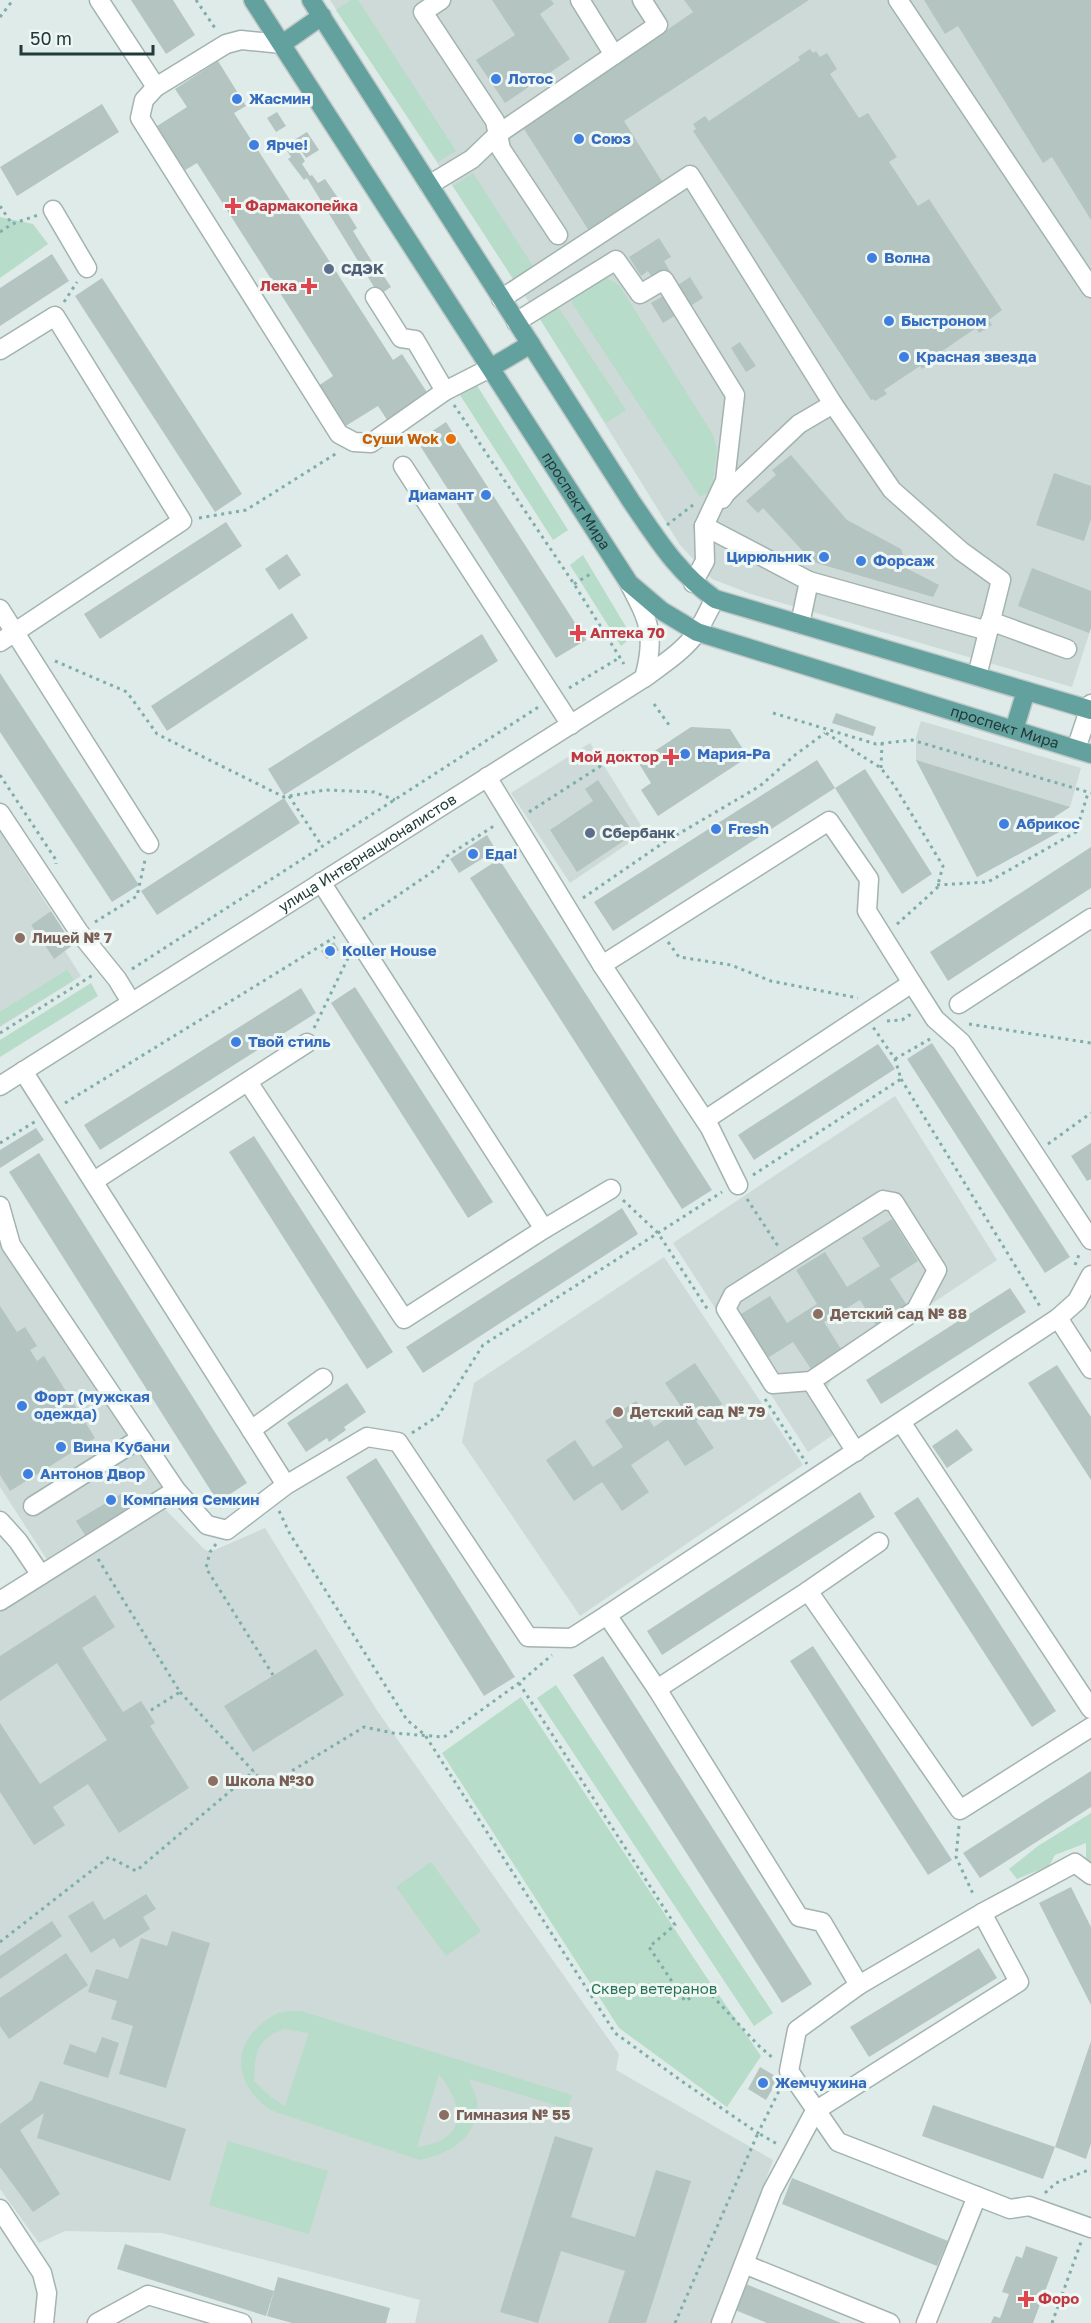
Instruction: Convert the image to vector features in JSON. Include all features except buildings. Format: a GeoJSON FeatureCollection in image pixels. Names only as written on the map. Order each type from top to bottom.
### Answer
{"type":"FeatureCollection","features":[{"type":"Feature","properties":{"kind":"main road","name":"проспект Мира"},"geometry":{"type":"LineString","coordinates":[[254,0],[629,583],[662,611],[697,632],[1084,751]]}},
{"type":"Feature","properties":{"kind":"main road"},"geometry":{"type":"LineString","coordinates":[[311,0],[631,501],[671,559],[693,583],[716,599],[1090,708]]}},
{"type":"Feature","properties":{"kind":"main road"},"geometry":{"type":"LineString","coordinates":[[282,44],[322,16]]}},
{"type":"Feature","properties":{"kind":"main road"},"geometry":{"type":"LineString","coordinates":[[492,367],[531,344]]}},
{"type":"Feature","properties":{"kind":"main road"},"geometry":{"type":"LineString","coordinates":[[1014,730],[1026,691]]}},
{"type":"Feature","properties":{"kind":"street"},"geometry":{"type":"LineString","coordinates":[[99,0],[156,87]]}},
{"type":"Feature","properties":{"kind":"street"},"geometry":{"type":"LineString","coordinates":[[441,0],[423,12],[495,121],[501,149],[558,235]]}},
{"type":"Feature","properties":{"kind":"street"},"geometry":{"type":"LineString","coordinates":[[580,0],[614,55]]}},
{"type":"Feature","properties":{"kind":"street"},"geometry":{"type":"LineString","coordinates":[[429,185],[472,159],[498,134],[658,25],[642,0]]}},
{"type":"Feature","properties":{"kind":"street"},"geometry":{"type":"LineString","coordinates":[[898,0],[1091,288]]}},
{"type":"Feature","properties":{"kind":"street"},"geometry":{"type":"LineString","coordinates":[[282,44],[241,40],[226,44],[156,87],[144,100],[140,118],[339,434],[354,442],[370,443],[445,391],[492,367]]}},
{"type":"Feature","properties":{"kind":"street"},"geometry":{"type":"LineString","coordinates":[[501,298],[690,175],[833,404],[892,490],[961,551],[1000,580],[976,676]]}},
{"type":"Feature","properties":{"kind":"street"},"geometry":{"type":"LineString","coordinates":[[53,210],[87,268]]}},
{"type":"Feature","properties":{"kind":"street"},"geometry":{"type":"LineString","coordinates":[[516,322],[616,260],[640,294],[664,280],[735,395],[725,481],[704,526],[705,561],[693,583]]}},
{"type":"Feature","properties":{"kind":"street"},"geometry":{"type":"LineString","coordinates":[[375,297],[401,338],[415,340],[445,391]]}},
{"type":"Feature","properties":{"kind":"street"},"geometry":{"type":"LineString","coordinates":[[0,350],[55,316],[182,521],[8,637]]}},
{"type":"Feature","properties":{"kind":"street"},"geometry":{"type":"LineString","coordinates":[[704,526],[726,493],[750,470],[799,424],[833,404]]}},
{"type":"Feature","properties":{"kind":"street"},"geometry":{"type":"LineString","coordinates":[[403,466],[571,725]]}},
{"type":"Feature","properties":{"kind":"street"},"geometry":{"type":"LineString","coordinates":[[704,526],[809,581],[989,626],[1067,649]]}},
{"type":"Feature","properties":{"kind":"street"},"geometry":{"type":"LineString","coordinates":[[800,624],[809,581]]}},
{"type":"Feature","properties":{"kind":"street"},"geometry":{"type":"LineString","coordinates":[[629,583],[644,611],[651,632],[651,655],[644,678]]}},
{"type":"Feature","properties":{"kind":"street","name":"улица Интернационалистов"},"geometry":{"type":"LineString","coordinates":[[0,1086],[644,678],[671,658],[697,632],[716,599]]}},
{"type":"Feature","properties":{"kind":"street"},"geometry":{"type":"LineString","coordinates":[[0,609],[8,637],[149,844]]}},
{"type":"Feature","properties":{"kind":"street"},"geometry":{"type":"LineString","coordinates":[[1084,751],[1090,708]]}},
{"type":"Feature","properties":{"kind":"street"},"geometry":{"type":"LineString","coordinates":[[487,777],[602,965],[705,1120],[741,1190]]}},
{"type":"Feature","properties":{"kind":"street"},"geometry":{"type":"LineString","coordinates":[[0,813],[79,932],[117,979],[131,1002]]}},
{"type":"Feature","properties":{"kind":"street"},"geometry":{"type":"LineString","coordinates":[[602,965],[829,822],[868,879],[867,910],[935,1019],[961,1042],[1034,1153],[1087,1242]]}},
{"type":"Feature","properties":{"kind":"street"},"geometry":{"type":"LineString","coordinates":[[321,882],[544,1228]]}},
{"type":"Feature","properties":{"kind":"street"},"geometry":{"type":"LineString","coordinates":[[959,1004],[1091,918]]}},
{"type":"Feature","properties":{"kind":"street"},"geometry":{"type":"LineString","coordinates":[[705,1120],[912,983]]}},
{"type":"Feature","properties":{"kind":"street"},"geometry":{"type":"LineString","coordinates":[[94,1181],[307,1043]]}},
{"type":"Feature","properties":{"kind":"street"},"geometry":{"type":"LineString","coordinates":[[23,1071],[286,1485]]}},
{"type":"Feature","properties":{"kind":"street"},"geometry":{"type":"LineString","coordinates":[[248,1082],[404,1319],[544,1228],[610,1189]]}},
{"type":"Feature","properties":{"kind":"street"},"geometry":{"type":"LineString","coordinates":[[883,1200],[894,1202],[937,1270],[916,1310],[811,1381],[773,1384],[726,1309],[733,1294],[883,1200]]}},
{"type":"Feature","properties":{"kind":"street"},"geometry":{"type":"LineString","coordinates":[[0,1206],[11,1245],[176,1490],[207,1525],[227,1530],[286,1485],[367,1437],[398,1442],[528,1637],[571,1638],[607,1615],[901,1422],[1051,1315],[1077,1301],[1091,1275]]}},
{"type":"Feature","properties":{"kind":"street"},"geometry":{"type":"LineString","coordinates":[[1051,1315],[1091,1369]]}},
{"type":"Feature","properties":{"kind":"street"},"geometry":{"type":"LineString","coordinates":[[251,1430],[323,1378]]}},
{"type":"Feature","properties":{"kind":"street"},"geometry":{"type":"LineString","coordinates":[[811,1381],[856,1452]]}},
{"type":"Feature","properties":{"kind":"street"},"geometry":{"type":"LineString","coordinates":[[901,1422],[1091,1709]]}},
{"type":"Feature","properties":{"kind":"street"},"geometry":{"type":"LineString","coordinates":[[33,1506],[141,1438]]}},
{"type":"Feature","properties":{"kind":"street"},"geometry":{"type":"LineString","coordinates":[[0,1601],[176,1490]]}},
{"type":"Feature","properties":{"kind":"street"},"geometry":{"type":"LineString","coordinates":[[0,1521],[18,1541],[41,1575]]}},
{"type":"Feature","properties":{"kind":"street"},"geometry":{"type":"LineString","coordinates":[[657,1689],[879,1542]]}},
{"type":"Feature","properties":{"kind":"street"},"geometry":{"type":"LineString","coordinates":[[808,1591],[960,1810],[1091,1727]]}},
{"type":"Feature","properties":{"kind":"street"},"geometry":{"type":"LineString","coordinates":[[607,1615],[657,1689],[799,1917],[822,1923],[859,1985]]}},
{"type":"Feature","properties":{"kind":"street"},"geometry":{"type":"LineString","coordinates":[[1090,2224],[1029,2206],[1010,2209],[838,2142],[789,2072],[797,2030],[859,1985],[982,1913],[1075,1863],[1091,1875]]}},
{"type":"Feature","properties":{"kind":"street"},"geometry":{"type":"LineString","coordinates":[[721,2323],[772,2191],[815,2111],[1019,1982],[982,1913]]}},
{"type":"Feature","properties":{"kind":"street"},"geometry":{"type":"LineString","coordinates":[[926,2323],[977,2196]]}},
{"type":"Feature","properties":{"kind":"street"},"geometry":{"type":"LineString","coordinates":[[0,2209],[42,2273],[47,2293],[44,2323]]}},
{"type":"Feature","properties":{"kind":"street"},"geometry":{"type":"LineString","coordinates":[[744,2264],[890,2323]]}},
{"type":"Feature","properties":{"kind":"street"},"geometry":{"type":"LineString","coordinates":[[97,2323],[148,2295],[242,2323]]}},
{"type":"Feature","properties":{"kind":"path"},"geometry":{"type":"LineString","coordinates":[[0,17],[13,0]]}},
{"type":"Feature","properties":{"kind":"path"},"geometry":{"type":"LineString","coordinates":[[196,0],[226,44]]}},
{"type":"Feature","properties":{"kind":"path"},"geometry":{"type":"LineString","coordinates":[[0,207],[12,224]]}},
{"type":"Feature","properties":{"kind":"path"},"geometry":{"type":"LineString","coordinates":[[0,232],[12,224],[53,210]]}},
{"type":"Feature","properties":{"kind":"path"},"geometry":{"type":"LineString","coordinates":[[55,316],[87,268]]}},
{"type":"Feature","properties":{"kind":"path"},"geometry":{"type":"LineString","coordinates":[[445,391],[574,584],[624,664]]}},
{"type":"Feature","properties":{"kind":"path"},"geometry":{"type":"LineString","coordinates":[[182,521],[246,510],[354,442]]}},
{"type":"Feature","properties":{"kind":"path"},"geometry":{"type":"LineString","coordinates":[[667,525],[695,504]]}},
{"type":"Feature","properties":{"kind":"path"},"geometry":{"type":"LineString","coordinates":[[574,584],[592,573]]}},
{"type":"Feature","properties":{"kind":"path"},"geometry":{"type":"LineString","coordinates":[[0,1033],[93,975],[117,979],[553,698],[619,658]]}},
{"type":"Feature","properties":{"kind":"path"},"geometry":{"type":"LineString","coordinates":[[54,661],[127,692],[157,734],[284,797],[334,790],[374,792],[395,800]]}},
{"type":"Feature","properties":{"kind":"path"},"geometry":{"type":"LineString","coordinates":[[654,704],[669,725]]}},
{"type":"Feature","properties":{"kind":"path"},"geometry":{"type":"LineString","coordinates":[[773,713],[826,731],[876,744],[912,740],[1089,793],[1076,832],[988,882],[937,885]]}},
{"type":"Feature","properties":{"kind":"path"},"geometry":{"type":"LineString","coordinates":[[826,731],[880,768],[894,785],[942,866],[937,885],[884,937]]}},
{"type":"Feature","properties":{"kind":"path"},"geometry":{"type":"LineString","coordinates":[[568,909],[663,843],[760,786],[826,731]]}},
{"type":"Feature","properties":{"kind":"path"},"geometry":{"type":"LineString","coordinates":[[880,768],[882,743]]}},
{"type":"Feature","properties":{"kind":"path"},"geometry":{"type":"LineString","coordinates":[[0,1143],[354,933],[438,868],[447,856],[500,822],[514,821],[624,751]]}},
{"type":"Feature","properties":{"kind":"path"},"geometry":{"type":"LineString","coordinates":[[289,796],[322,846]]}},
{"type":"Feature","properties":{"kind":"path"},"geometry":{"type":"LineString","coordinates":[[79,932],[137,896],[149,844]]}},
{"type":"Feature","properties":{"kind":"path"},"geometry":{"type":"LineString","coordinates":[[659,928],[678,957],[731,965],[771,981],[858,998],[902,1020]]}},
{"type":"Feature","properties":{"kind":"path"},"geometry":{"type":"LineString","coordinates":[[307,1043],[354,933]]}},
{"type":"Feature","properties":{"kind":"path"},"geometry":{"type":"LineString","coordinates":[[920,1021],[909,1015],[902,1020],[870,1023],[895,1059],[901,1079],[1051,1315]]}},
{"type":"Feature","properties":{"kind":"path"},"geometry":{"type":"LineString","coordinates":[[968,1024],[1091,1043]]}},
{"type":"Feature","properties":{"kind":"path"},"geometry":{"type":"LineString","coordinates":[[895,1059],[931,1038]]}},
{"type":"Feature","properties":{"kind":"path"},"geometry":{"type":"LineString","coordinates":[[741,1190],[901,1079]]}},
{"type":"Feature","properties":{"kind":"path"},"geometry":{"type":"LineString","coordinates":[[1034,1153],[1091,1113]]}},
{"type":"Feature","properties":{"kind":"path"},"geometry":{"type":"LineString","coordinates":[[398,1442],[438,1416],[483,1345],[731,1186],[741,1190],[787,1261]]}},
{"type":"Feature","properties":{"kind":"path"},"geometry":{"type":"LineString","coordinates":[[1071,1274],[1087,1242]]}},
{"type":"Feature","properties":{"kind":"path"},"geometry":{"type":"LineString","coordinates":[[271,1496],[290,1534],[407,1720],[425,1735],[615,2033],[758,2133],[793,2152]]}},
{"type":"Feature","properties":{"kind":"path"},"geometry":{"type":"LineString","coordinates":[[227,1530],[210,1552],[206,1568],[273,1675]]}},
{"type":"Feature","properties":{"kind":"path"},"geometry":{"type":"LineString","coordinates":[[89,1545],[180,1692],[267,1786],[364,1727],[444,1737],[519,1683],[571,1638]]}},
{"type":"Feature","properties":{"kind":"path"},"geometry":{"type":"LineString","coordinates":[[519,1683],[675,1925],[649,1947],[685,2001],[706,1989],[759,2046],[789,2072],[758,2133],[675,2323]]}},
{"type":"Feature","properties":{"kind":"path"},"geometry":{"type":"LineString","coordinates":[[148,1712],[180,1692]]}},
{"type":"Feature","properties":{"kind":"path"},"geometry":{"type":"LineString","coordinates":[[0,1942],[109,1857],[136,1871],[254,1771]]}},
{"type":"Feature","properties":{"kind":"path"},"geometry":{"type":"LineString","coordinates":[[960,1810],[956,1857],[982,1913]]}},
{"type":"Feature","properties":{"kind":"path"},"geometry":{"type":"LineString","coordinates":[[1029,2206],[1056,2183],[1091,2169]]}},
{"type":"Feature","properties":{"kind":"path"},"geometry":{"type":"LineString","coordinates":[[1052,2323],[1090,2224]]}},
{"type":"Feature","properties":{"kind":"shaded area"},"geometry":{"type":"Polygon","coordinates":[[[330,0],[1091,0],[1091,628],[1072,687],[751,594],[712,579],[680,545],[540,319],[330,0]]]}},
{"type":"Feature","properties":{"kind":"shaded area"},"geometry":{"type":"Polygon","coordinates":[[[921,721],[1081,768],[1070,807],[1055,817],[1061,831],[977,877],[916,760],[916,737],[921,721]]]}},
{"type":"Feature","properties":{"kind":"shaded area"},"geometry":{"type":"Polygon","coordinates":[[[590,743],[645,832],[570,883],[511,793],[590,743]]]}},
{"type":"Feature","properties":{"kind":"shaded area","name":"Лицей № 7"},"geometry":{"type":"Polygon","coordinates":[[[0,832],[51,911],[31,925],[53,958],[65,951],[81,976],[0,1027],[0,832]]]}},
{"type":"Feature","properties":{"kind":"shaded area","name":"Детский сад № 88"},"geometry":{"type":"Polygon","coordinates":[[[895,1096],[997,1260],[836,1368],[826,1391],[849,1424],[808,1452],[673,1243],[895,1096]]]}},
{"type":"Feature","properties":{"kind":"shaded area"},"geometry":{"type":"Polygon","coordinates":[[[0,1214],[189,1490],[163,1507],[204,1549],[210,1552],[265,1528],[376,1709],[619,2054],[616,2070],[773,2160],[714,2323],[415,2323],[420,2300],[162,2233],[65,2231],[39,2243],[0,2189],[0,1609],[55,1572],[0,1487],[0,1214]]]}},
{"type":"Feature","properties":{"kind":"shaded area","name":"Детский сад № 79"},"geometry":{"type":"Polygon","coordinates":[[[664,1257],[803,1465],[580,1616],[462,1442],[474,1383],[664,1257]]]}},
{"type":"Feature","properties":{"kind":"green space"},"geometry":{"type":"Polygon","coordinates":[[[351,0],[358,0],[456,151],[438,162],[336,10],[351,0]]]}},
{"type":"Feature","properties":{"kind":"green space"},"geometry":{"type":"Polygon","coordinates":[[[473,173],[533,266],[513,279],[453,186],[473,173]]]}},
{"type":"Feature","properties":{"kind":"green space"},"geometry":{"type":"Polygon","coordinates":[[[0,217],[33,224],[48,244],[0,278],[0,217]]]}},
{"type":"Feature","properties":{"kind":"green space"},"geometry":{"type":"Polygon","coordinates":[[[602,276],[619,285],[713,435],[717,449],[712,490],[700,497],[572,303],[575,292],[602,276]]]}},
{"type":"Feature","properties":{"kind":"green space"},"geometry":{"type":"Polygon","coordinates":[[[558,307],[626,410],[606,423],[540,319],[558,307]]]}},
{"type":"Feature","properties":{"kind":"green space"},"geometry":{"type":"Polygon","coordinates":[[[476,384],[568,530],[553,540],[460,395],[476,384]]]}},
{"type":"Feature","properties":{"kind":"green space"},"geometry":{"type":"Polygon","coordinates":[[[583,555],[632,637],[621,646],[570,565],[583,555]]]}},
{"type":"Feature","properties":{"kind":"green space"},"geometry":{"type":"Polygon","coordinates":[[[67,970],[74,980],[0,1026],[0,1012],[67,970]]]}},
{"type":"Feature","properties":{"kind":"green space"},"geometry":{"type":"Polygon","coordinates":[[[91,983],[98,996],[0,1057],[0,1040],[91,983]]]}},
{"type":"Feature","properties":{"kind":"green space"},"geometry":{"type":"Polygon","coordinates":[[[556,1685],[773,2013],[754,2026],[537,1698],[556,1685]]]}},
{"type":"Feature","properties":{"kind":"green space","name":"Сквер ветеранов"},"geometry":{"type":"Polygon","coordinates":[[[521,1697],[761,2056],[727,2107],[619,2028],[442,1753],[521,1697]]]}},
{"type":"Feature","properties":{"kind":"green space"},"geometry":{"type":"Polygon","coordinates":[[[1091,1813],[1091,1864],[1086,1861],[1086,1843],[1055,1855],[1049,1866],[1017,1879],[1009,1869],[1038,1846],[1091,1813]]]}},
{"type":"Feature","properties":{"kind":"green space"},"geometry":{"type":"Polygon","coordinates":[[[431,1862],[481,1931],[446,1956],[396,1887],[431,1862]]]}},
{"type":"Feature","properties":{"kind":"green space"},"geometry":{"type":"Polygon","coordinates":[[[301,2011],[572,2095],[568,2109],[469,2079],[477,2101],[476,2114],[468,2134],[452,2148],[420,2160],[270,2110],[251,2092],[245,2081],[241,2060],[243,2049],[258,2027],[269,2018],[282,2012],[301,2011]],[[284,2029],[262,2042],[255,2062],[254,2081],[272,2098],[285,2106],[309,2033],[284,2029]],[[439,2074],[417,2147],[433,2144],[445,2138],[453,2130],[457,2121],[454,2099],[439,2074]]]}},
{"type":"Feature","properties":{"kind":"green space"},"geometry":{"type":"Polygon","coordinates":[[[228,2141],[328,2171],[309,2234],[209,2205],[228,2141]]]}},
{"type":"Feature","properties":{"kind":"place","name":"Лотос"},"geometry":{"type":"Point","coordinates":[496,79]}},
{"type":"Feature","properties":{"kind":"place","name":"Жасмин"},"geometry":{"type":"Point","coordinates":[237,99]}},
{"type":"Feature","properties":{"kind":"place","name":"Союз"},"geometry":{"type":"Point","coordinates":[579,139]}},
{"type":"Feature","properties":{"kind":"place","name":"Ярче!"},"geometry":{"type":"Point","coordinates":[254,145]}},
{"type":"Feature","properties":{"kind":"place","name":"Фармакопейка"},"geometry":{"type":"Point","coordinates":[233,206]}},
{"type":"Feature","properties":{"kind":"place","name":"Волна"},"geometry":{"type":"Point","coordinates":[872,258]}},
{"type":"Feature","properties":{"kind":"place","name":"СДЭК"},"geometry":{"type":"Point","coordinates":[329,269]}},
{"type":"Feature","properties":{"kind":"place","name":"Лека"},"geometry":{"type":"Point","coordinates":[309,286]}},
{"type":"Feature","properties":{"kind":"place","name":"Быстроном"},"geometry":{"type":"Point","coordinates":[889,321]}},
{"type":"Feature","properties":{"kind":"place","name":"Красная звезда"},"geometry":{"type":"Point","coordinates":[904,357]}},
{"type":"Feature","properties":{"kind":"place","name":"Суши Wok"},"geometry":{"type":"Point","coordinates":[451,439]}},
{"type":"Feature","properties":{"kind":"place","name":"Диамант"},"geometry":{"type":"Point","coordinates":[486,495]}},
{"type":"Feature","properties":{"kind":"place","name":"Цирюльник"},"geometry":{"type":"Point","coordinates":[824,557]}},
{"type":"Feature","properties":{"kind":"place","name":"Форсаж"},"geometry":{"type":"Point","coordinates":[861,561]}},
{"type":"Feature","properties":{"kind":"place","name":"Аптека 70"},"geometry":{"type":"Point","coordinates":[578,633]}},
{"type":"Feature","properties":{"kind":"place","name":"Мария-Ра"},"geometry":{"type":"Point","coordinates":[685,754]}},
{"type":"Feature","properties":{"kind":"place","name":"Мой доктор"},"geometry":{"type":"Point","coordinates":[671,757]}},
{"type":"Feature","properties":{"kind":"place","name":"Абрикос"},"geometry":{"type":"Point","coordinates":[1004,824]}},
{"type":"Feature","properties":{"kind":"place","name":"Fresh"},"geometry":{"type":"Point","coordinates":[716,829]}},
{"type":"Feature","properties":{"kind":"place","name":"Сбербанк"},"geometry":{"type":"Point","coordinates":[590,833]}},
{"type":"Feature","properties":{"kind":"place","name":"Еда!"},"geometry":{"type":"Point","coordinates":[473,854]}},
{"type":"Feature","properties":{"kind":"place","name":"Лицей № 7"},"geometry":{"type":"Point","coordinates":[20,938]}},
{"type":"Feature","properties":{"kind":"place","name":"Koller House"},"geometry":{"type":"Point","coordinates":[330,951]}},
{"type":"Feature","properties":{"kind":"place","name":"Твой стиль"},"geometry":{"type":"Point","coordinates":[236,1042]}},
{"type":"Feature","properties":{"kind":"place","name":"Детский сад № 88"},"geometry":{"type":"Point","coordinates":[818,1314]}},
{"type":"Feature","properties":{"kind":"place","name":"Форт (мужская одежда)"},"geometry":{"type":"Point","coordinates":[22,1406]}},
{"type":"Feature","properties":{"kind":"place","name":"Детский сад № 79"},"geometry":{"type":"Point","coordinates":[618,1412]}},
{"type":"Feature","properties":{"kind":"place","name":"Вина Кубани"},"geometry":{"type":"Point","coordinates":[61,1447]}},
{"type":"Feature","properties":{"kind":"place","name":"Антонов Двор"},"geometry":{"type":"Point","coordinates":[28,1474]}},
{"type":"Feature","properties":{"kind":"place","name":"Компания Семкин"},"geometry":{"type":"Point","coordinates":[111,1500]}},
{"type":"Feature","properties":{"kind":"place","name":"Школа №30"},"geometry":{"type":"Point","coordinates":[213,1781]}},
{"type":"Feature","properties":{"kind":"place","name":"Жемчужина"},"geometry":{"type":"Point","coordinates":[763,2083]}},
{"type":"Feature","properties":{"kind":"place","name":"Гимназия № 55"},"geometry":{"type":"Point","coordinates":[444,2115]}},
{"type":"Feature","properties":{"kind":"place","name":"Форо"},"geometry":{"type":"Point","coordinates":[1026,2299]}}]}
